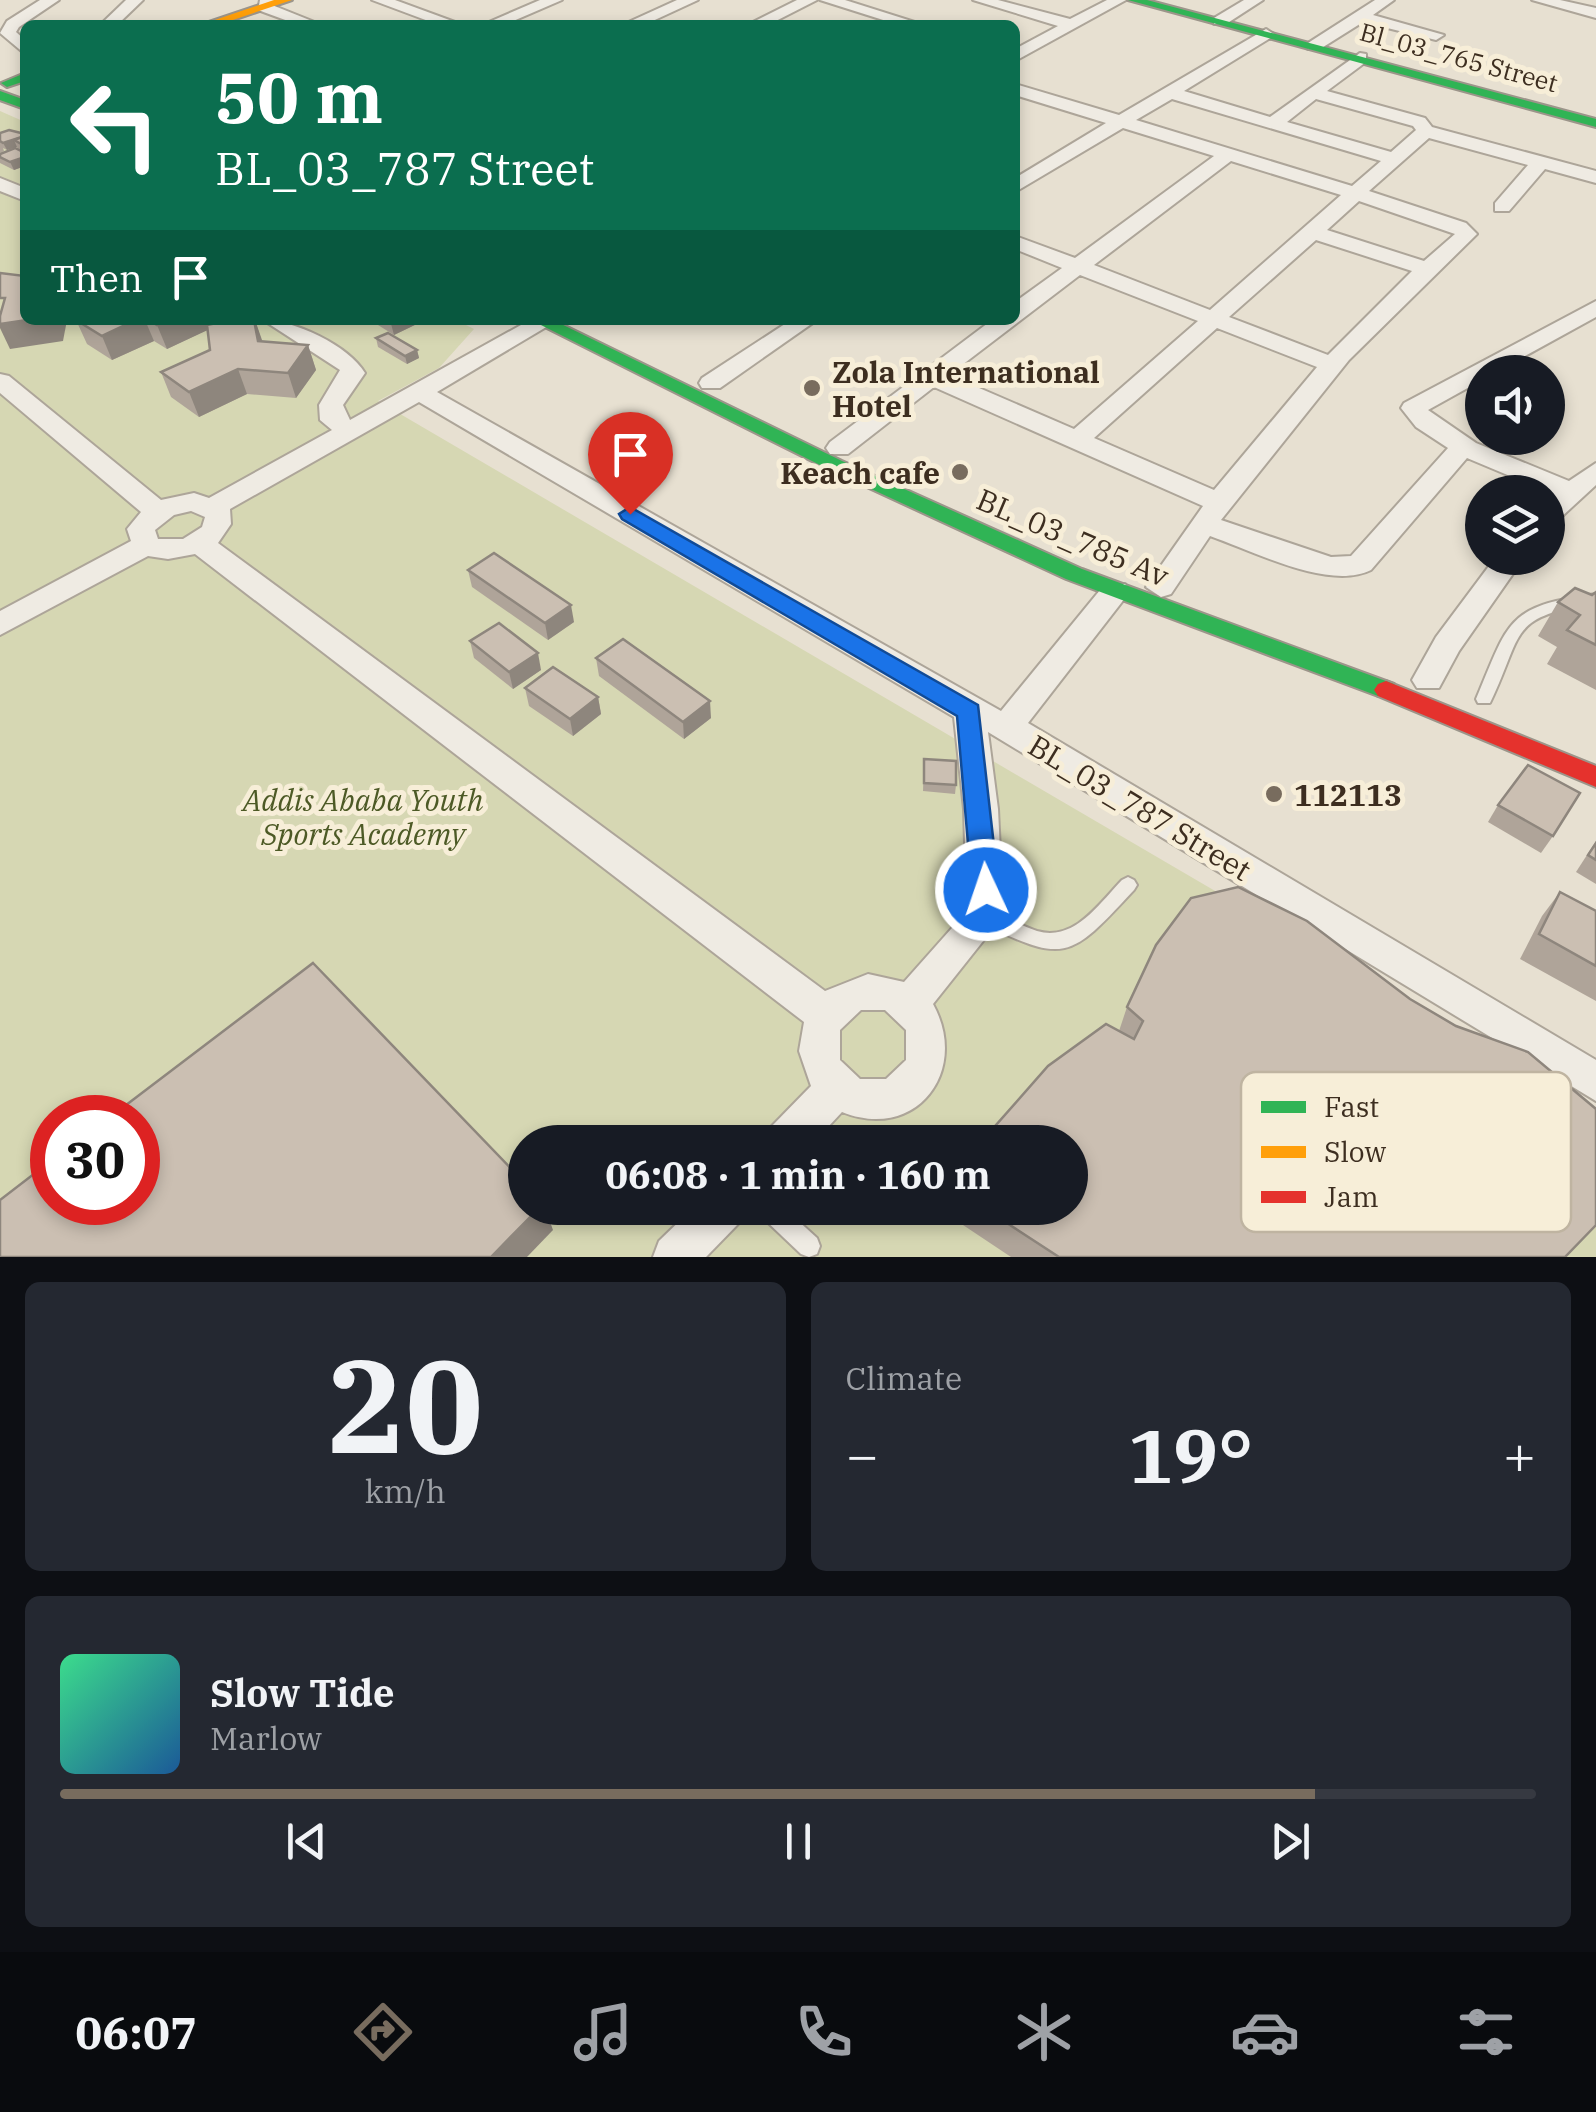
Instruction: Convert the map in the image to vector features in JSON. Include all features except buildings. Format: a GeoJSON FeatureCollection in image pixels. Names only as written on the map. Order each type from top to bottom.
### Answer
{"type":"FeatureCollection","features":[{"type":"Feature","properties":{"kind":"main road","name":"Bl_03_765 Street"},"geometry":{"type":"LineString","coordinates":[[1134,0],[1596,123]]}},
{"type":"Feature","properties":{"kind":"main road"},"geometry":{"type":"LineString","coordinates":[[220,20],[272,2]]}},
{"type":"Feature","properties":{"kind":"main road","name":"BL_03_785 Av"},"geometry":{"type":"LineString","coordinates":[[552,325],[834,465],[1115,591],[1383,689],[1596,777]]}},
{"type":"Feature","properties":{"kind":"main road","name":"BL_03_785 Av"},"geometry":{"type":"LineString","coordinates":[[594,325],[839,448],[1058,548],[1465,692]]}},
{"type":"Feature","properties":{"kind":"street"},"geometry":{"type":"LineString","coordinates":[[20,44],[8,33],[13,24],[50,0]]}},
{"type":"Feature","properties":{"kind":"street"},"geometry":{"type":"LineString","coordinates":[[113,20],[135,0]]}},
{"type":"Feature","properties":{"kind":"street"},"geometry":{"type":"LineString","coordinates":[[380,0],[440,20]]}},
{"type":"Feature","properties":{"kind":"street"},"geometry":{"type":"LineString","coordinates":[[401,7],[422,0]]}},
{"type":"Feature","properties":{"kind":"street"},"geometry":{"type":"LineString","coordinates":[[503,20],[554,0]]}},
{"type":"Feature","properties":{"kind":"street"},"geometry":{"type":"LineString","coordinates":[[642,20],[690,0]]}},
{"type":"Feature","properties":{"kind":"street"},"geometry":{"type":"LineString","coordinates":[[766,20],[809,0]]}},
{"type":"Feature","properties":{"kind":"street"},"geometry":{"type":"LineString","coordinates":[[828,0],[893,20]]}},
{"type":"Feature","properties":{"kind":"street"},"geometry":{"type":"LineString","coordinates":[[980,0],[1069,24]]}},
{"type":"Feature","properties":{"kind":"street"},"geometry":{"type":"LineString","coordinates":[[1020,51],[1118,0]]}},
{"type":"Feature","properties":{"kind":"street"},"geometry":{"type":"LineString","coordinates":[[1220,21],[1255,0]]}},
{"type":"Feature","properties":{"kind":"street"},"geometry":{"type":"LineString","coordinates":[[1314,46],[1386,0]]}},
{"type":"Feature","properties":{"kind":"street"},"geometry":{"type":"LineString","coordinates":[[1540,0],[1593,8]]}},
{"type":"Feature","properties":{"kind":"street"},"geometry":{"type":"LineString","coordinates":[[272,2],[305,20]]}},
{"type":"Feature","properties":{"kind":"street"},"geometry":{"type":"LineString","coordinates":[[1363,17],[1436,35]]}},
{"type":"Feature","properties":{"kind":"street"},"geometry":{"type":"LineString","coordinates":[[1020,183],[1266,34]]}},
{"type":"Feature","properties":{"kind":"street"},"geometry":{"type":"LineString","coordinates":[[1272,124],[1360,58]]}},
{"type":"Feature","properties":{"kind":"street"},"geometry":{"type":"LineString","coordinates":[[1020,90],[1466,232],[1335,366],[1209,512],[1161,587]]}},
{"type":"Feature","properties":{"kind":"street"},"geometry":{"type":"LineString","coordinates":[[1168,92],[1397,160]]}},
{"type":"Feature","properties":{"kind":"street"},"geometry":{"type":"LineString","coordinates":[[1314,93],[1419,122],[1426,131],[1596,178]]}},
{"type":"Feature","properties":{"kind":"street"},"geometry":{"type":"LineString","coordinates":[[1078,439],[1426,131]]}},
{"type":"Feature","properties":{"kind":"street"},"geometry":{"type":"LineString","coordinates":[[1020,309],[1228,155]]}},
{"type":"Feature","properties":{"kind":"street"},"geometry":{"type":"LineString","coordinates":[[1502,207],[1541,162]]}},
{"type":"Feature","properties":{"kind":"street"},"geometry":{"type":"LineString","coordinates":[[1310,231],[1426,269]]}},
{"type":"Feature","properties":{"kind":"street"},"geometry":{"type":"LineString","coordinates":[[1020,244],[1335,366]]}},
{"type":"Feature","properties":{"kind":"street"},"geometry":{"type":"LineString","coordinates":[[1510,355],[1596,308]]}},
{"type":"Feature","properties":{"kind":"street"},"geometry":{"type":"LineString","coordinates":[[282,325],[353,372],[334,393],[331,405],[333,420],[351,431]]}},
{"type":"Feature","properties":{"kind":"street"},"geometry":{"type":"LineString","coordinates":[[146,545],[141,529],[157,511],[194,502],[214,507],[537,325]]}},
{"type":"Feature","properties":{"kind":"street"},"geometry":{"type":"LineString","coordinates":[[711,383],[798,325]]}},
{"type":"Feature","properties":{"kind":"street"},"geometry":{"type":"LineString","coordinates":[[839,448],[1000,325]]}},
{"type":"Feature","properties":{"kind":"street"},"geometry":{"type":"LineString","coordinates":[[934,377],[1078,439],[1209,512],[1330,566],[1351,568],[1361,562],[1465,445],[1422,421],[1413,408],[1465,380]]}},
{"type":"Feature","properties":{"kind":"street"},"geometry":{"type":"LineString","coordinates":[[0,381],[157,511]]}},
{"type":"Feature","properties":{"kind":"street","name":"BL_03_787 Street"},"geometry":{"type":"LineString","coordinates":[[419,392],[969,712],[1007,726],[1596,1082]]}},
{"type":"Feature","properties":{"kind":"street"},"geometry":{"type":"LineString","coordinates":[[1488,455],[1569,491]]}},
{"type":"Feature","properties":{"kind":"street"},"geometry":{"type":"LineString","coordinates":[[1565,495],[1596,471]]}},
{"type":"Feature","properties":{"kind":"street"},"geometry":{"type":"LineString","coordinates":[[0,624],[146,545],[164,550],[199,543],[220,520],[214,507]]}},
{"type":"Feature","properties":{"kind":"street"},"geometry":{"type":"LineString","coordinates":[[199,543],[338,652],[632,861],[825,1015]]}},
{"type":"Feature","properties":{"kind":"street"},"geometry":{"type":"LineString","coordinates":[[1465,692],[1447,645],[1498,575]]}},
{"type":"Feature","properties":{"kind":"street"},"geometry":{"type":"LineString","coordinates":[[1007,726],[1115,591]]}},
{"type":"Feature","properties":{"kind":"street"},"geometry":{"type":"LineString","coordinates":[[908,1006],[984,916],[981,809],[969,712]]}},
{"type":"Feature","properties":{"kind":"street"},"geometry":{"type":"LineString","coordinates":[[864,994],[879,994],[908,1006],[928,1036],[924,1072],[912,1087],[896,1096],[875,1100],[855,1097],[838,1087],[818,1060],[816,1044],[825,1015],[836,1004],[864,994]]}},
{"type":"Feature","properties":{"kind":"street"},"geometry":{"type":"LineString","coordinates":[[802,1125],[838,1087]]}},
{"type":"Feature","properties":{"kind":"street"},"geometry":{"type":"LineString","coordinates":[[675,1257],[707,1225]]}},
{"type":"Feature","properties":{"kind":"lane"},"geometry":{"type":"LineString","coordinates":[[1465,692],[1517,622],[1546,604],[1596,599]]}},
{"type":"Feature","properties":{"kind":"lane"},"geometry":{"type":"LineString","coordinates":[[984,916],[1043,944],[1056,946],[1076,940],[1128,884]]}},
{"type":"Feature","properties":{"kind":"lane"},"geometry":{"type":"LineString","coordinates":[[787,1225],[808,1246]]}},
{"type":"Feature","properties":{"kind":"green space","name":"Addis Ababa Youth Sports Academy"},"geometry":{"type":"Polygon","coordinates":[[[0,111],[20,120],[20,325],[466,325],[474,329],[439,368],[378,401],[1524,1072],[1241,1072],[1241,1232],[1571,1232],[1571,1099],[1596,1114],[1596,1257],[0,1257],[0,111]]]}},
{"type":"Feature","properties":{"kind":"traffic: fast"},"geometry":{"type":"LineString","coordinates":[[1134,0],[1596,123]]}},
{"type":"Feature","properties":{"kind":"traffic: fast"},"geometry":{"type":"LineString","coordinates":[[7,83],[20,79]]}},
{"type":"Feature","properties":{"kind":"traffic: fast"},"geometry":{"type":"LineString","coordinates":[[0,95],[20,103]]}},
{"type":"Feature","properties":{"kind":"traffic: fast"},"geometry":{"type":"LineString","coordinates":[[550,325],[835,465],[1074,574],[1386,690]]}},
{"type":"Feature","properties":{"kind":"traffic: slow"},"geometry":{"type":"LineString","coordinates":[[222,20],[286,0]]}},
{"type":"Feature","properties":{"kind":"traffic: jam"},"geometry":{"type":"LineString","coordinates":[[1386,690],[1596,777]]}},
{"type":"Feature","properties":{"kind":"place","name":"Zola International Hotel"},"geometry":{"type":"Point","coordinates":[812,388]}},
{"type":"Feature","properties":{"kind":"place","name":"Keach cafe"},"geometry":{"type":"Point","coordinates":[960,472]}},
{"type":"Feature","properties":{"kind":"place","name":"112113"},"geometry":{"type":"Point","coordinates":[1274,794]}},
{"type":"Feature","properties":{"kind":"route"},"geometry":{"type":"LineString","coordinates":[[630,514],[969,712],[986,890]]}}]}
